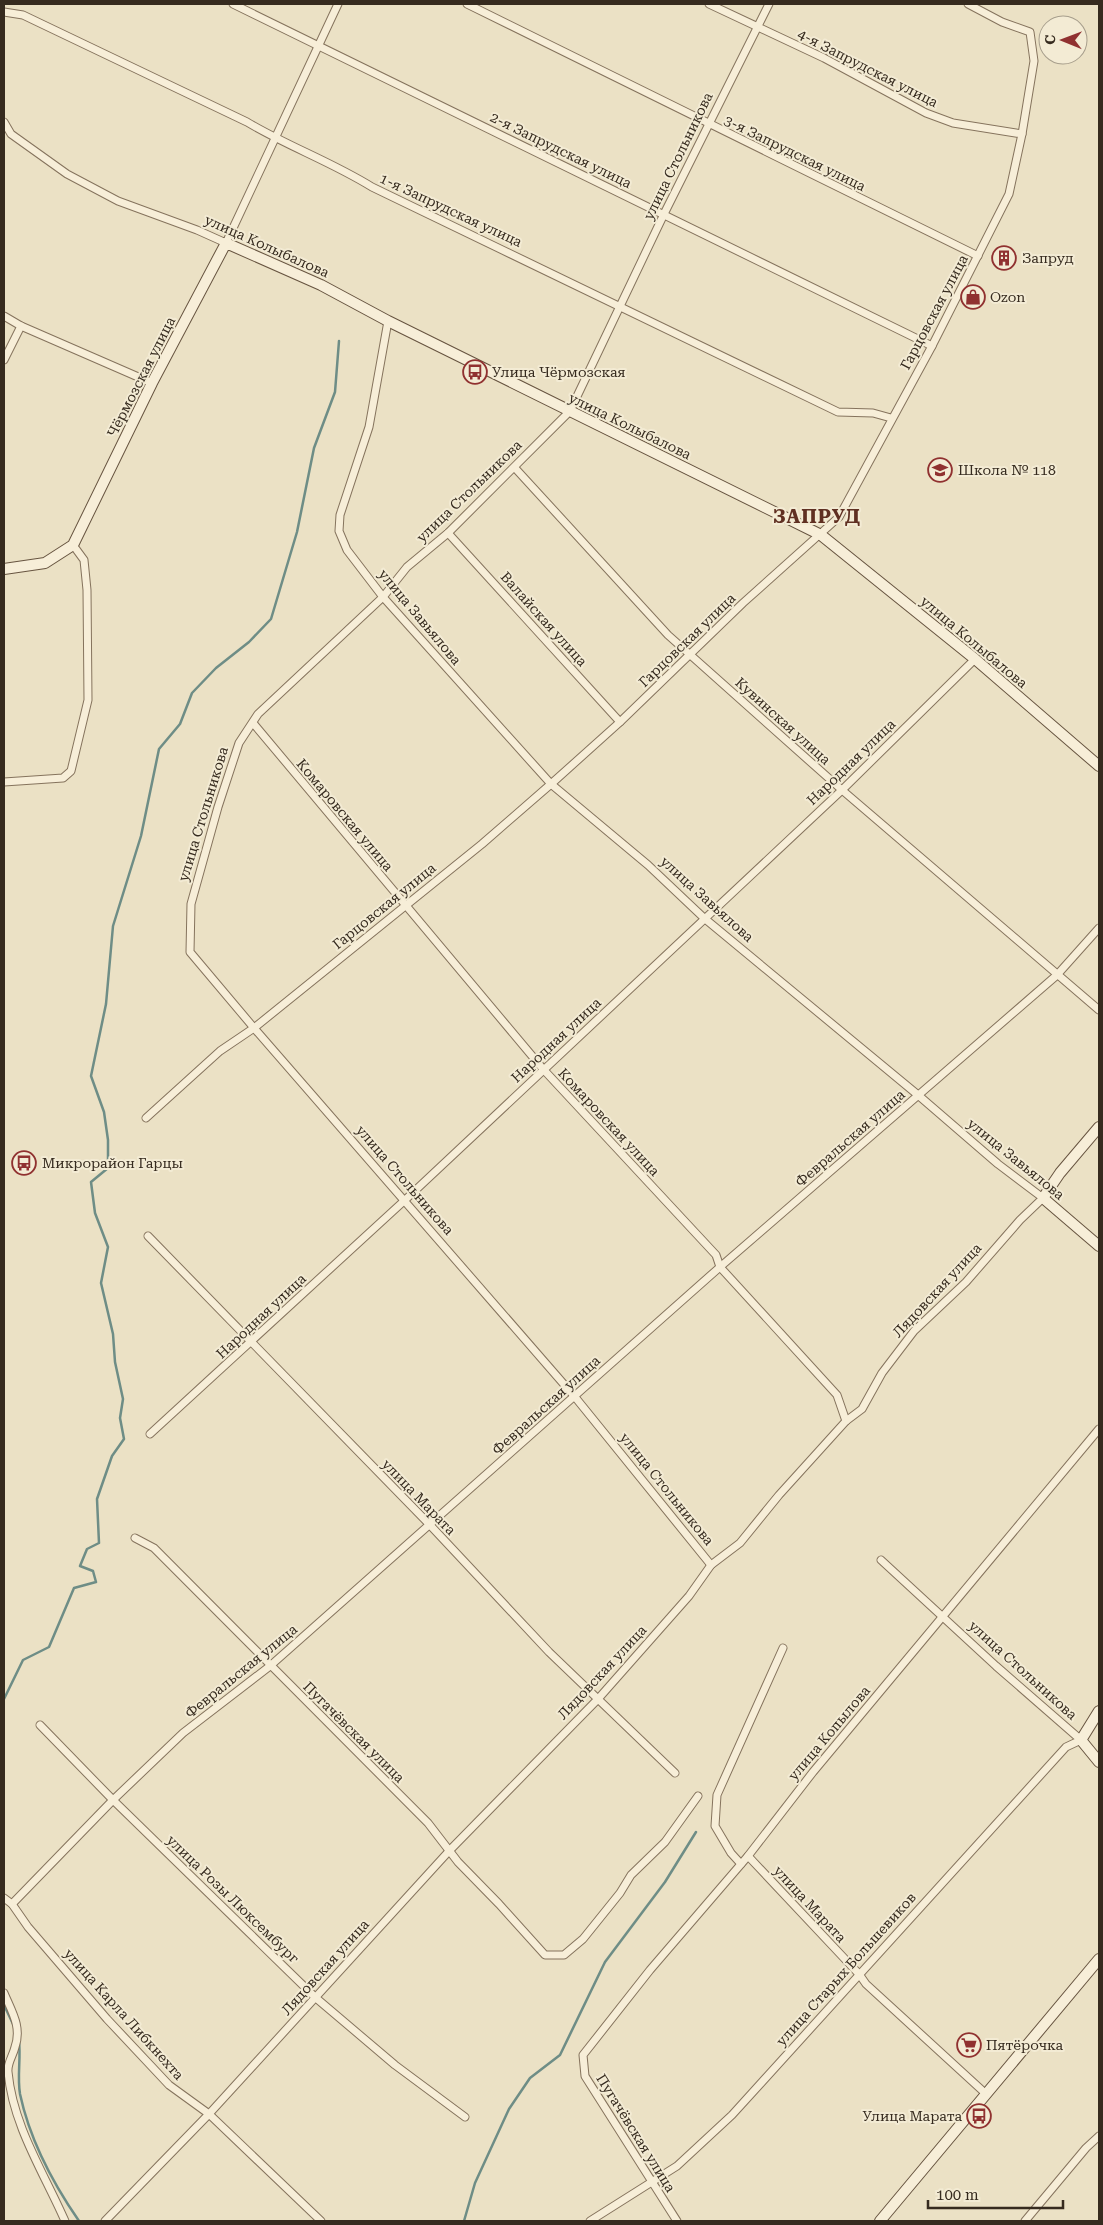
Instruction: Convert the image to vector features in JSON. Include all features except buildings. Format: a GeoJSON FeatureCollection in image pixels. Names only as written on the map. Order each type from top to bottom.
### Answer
{"type":"FeatureCollection","features":[{"type":"Feature","properties":{"kind":"street"},"geometry":{"type":"LineString","coordinates":[[4,11],[6,4]]}},
{"type":"Feature","properties":{"kind":"street","name":"2-я Запрудская улица"},"geometry":{"type":"LineString","coordinates":[[233,4],[932,346]]}},
{"type":"Feature","properties":{"kind":"street","name":"Чёрмозская улица"},"geometry":{"type":"LineString","coordinates":[[73,545],[152,382],[226,243],[338,4]]}},
{"type":"Feature","properties":{"kind":"street","name":"3-я Запрудская улица"},"geometry":{"type":"LineString","coordinates":[[467,4],[978,256]]}},
{"type":"Feature","properties":{"kind":"street","name":"4-я Запрудская улица"},"geometry":{"type":"LineString","coordinates":[[709,4],[824,58],[926,113],[953,123],[1022,134]]}},
{"type":"Feature","properties":{"kind":"street","name":"улица Стольникова"},"geometry":{"type":"LineString","coordinates":[[711,1565],[575,1397],[190,952],[191,904],[218,807],[239,743],[258,714],[383,597],[408,567],[448,533],[570,411],[664,214],[769,4]]}},
{"type":"Feature","properties":{"kind":"street","name":"Гарцовская улица"},"geometry":{"type":"LineString","coordinates":[[146,1118],[220,1051],[254,1028],[404,905],[482,844],[620,722],[743,603],[821,536],[839,517],[891,418],[932,346],[1009,194],[1022,134],[1034,61],[1030,32],[1002,22],[968,4]]}},
{"type":"Feature","properties":{"kind":"street","name":"1-я Запрудская улица"},"geometry":{"type":"LineString","coordinates":[[4,11],[24,15],[238,118],[274,138],[346,170],[372,187],[620,305],[838,412],[873,413],[891,418]]}},
{"type":"Feature","properties":{"kind":"street","name":"улица Колыбалова"},"geometry":{"type":"LineString","coordinates":[[4,122],[12,134],[67,174],[118,201],[198,230],[321,285],[388,321],[821,536],[975,659],[1099,766]]}},
{"type":"Feature","properties":{"kind":"street"},"geometry":{"type":"LineString","coordinates":[[4,316],[21,326],[152,382]]}},
{"type":"Feature","properties":{"kind":"street","name":"улица Завьялова"},"geometry":{"type":"LineString","coordinates":[[388,321],[369,427],[340,515],[339,531],[347,550],[383,597],[551,784],[648,865],[704,918],[1099,1246]]}},
{"type":"Feature","properties":{"kind":"street"},"geometry":{"type":"LineString","coordinates":[[4,360],[21,326]]}},
{"type":"Feature","properties":{"kind":"street","name":"Кувинская улица"},"geometry":{"type":"LineString","coordinates":[[515,468],[668,635],[842,790],[1099,1010]]}},
{"type":"Feature","properties":{"kind":"street","name":"Валайская улица"},"geometry":{"type":"LineString","coordinates":[[448,533],[620,722]]}},
{"type":"Feature","properties":{"kind":"street"},"geometry":{"type":"LineString","coordinates":[[4,569],[45,563],[73,545],[84,560],[87,590],[88,700],[71,771],[63,778],[4,782]]}},
{"type":"Feature","properties":{"kind":"street","name":"Народная улица"},"geometry":{"type":"LineString","coordinates":[[150,1434],[405,1200],[842,790],[975,659]]}},
{"type":"Feature","properties":{"kind":"street","name":"Комаровская улица"},"geometry":{"type":"LineString","coordinates":[[253,723],[543,1069],[716,1255],[720,1267],[837,1394],[846,1421]]}},
{"type":"Feature","properties":{"kind":"street","name":"Февральская улица"},"geometry":{"type":"LineString","coordinates":[[12,1904],[113,1800],[183,1733],[270,1666],[720,1267],[1057,975],[1099,928]]}},
{"type":"Feature","properties":{"kind":"street","name":"Лядовская улица"},"geometry":{"type":"LineString","coordinates":[[105,2221],[209,2114],[450,1850],[598,1699],[689,1596],[711,1565],[740,1542],[846,1421],[862,1409],[882,1373],[914,1331],[966,1282],[1020,1220],[1043,1198],[1060,1173],[1099,1127]]}},
{"type":"Feature","properties":{"kind":"street","name":"улица Марата"},"geometry":{"type":"LineString","coordinates":[[148,1236],[430,1525],[549,1652],[675,1773]]}},
{"type":"Feature","properties":{"kind":"street","name":"улица Копылова"},"geometry":{"type":"LineString","coordinates":[[583,2055],[650,1970],[748,1856],[813,1772],[1099,1429]]}},
{"type":"Feature","properties":{"kind":"street","name":"Пугачёвская улица"},"geometry":{"type":"LineString","coordinates":[[135,1538],[154,1548],[428,1823],[458,1862],[500,1904],[545,1955],[564,1955],[584,1939],[620,1893],[630,1874],[665,1842],[698,1796]]}},
{"type":"Feature","properties":{"kind":"street","name":"улица Стольникова"},"geometry":{"type":"LineString","coordinates":[[881,1560],[942,1617],[1081,1740],[1099,1762]]}},
{"type":"Feature","properties":{"kind":"street"},"geometry":{"type":"LineString","coordinates":[[741,1864],[731,1853],[715,1826],[717,1795],[783,1648]]}},
{"type":"Feature","properties":{"kind":"street","name":"улица Старых Большевиков"},"geometry":{"type":"LineString","coordinates":[[590,2221],[677,2166],[732,2115],[1066,1747],[1081,1740],[1099,1711]]}},
{"type":"Feature","properties":{"kind":"street","name":"улица Розы Люксембург"},"geometry":{"type":"LineString","coordinates":[[40,1724],[113,1800],[316,1998],[395,2065],[465,2117]]}},
{"type":"Feature","properties":{"kind":"street","name":"улица Марата"},"geometry":{"type":"LineString","coordinates":[[748,1856],[859,1974],[866,1984],[985,2093]]}},
{"type":"Feature","properties":{"kind":"street","name":"улица Карла Либкнехта"},"geometry":{"type":"LineString","coordinates":[[4,1898],[12,1904],[28,1927],[107,2019],[168,2085],[209,2114],[321,2221]]}},
{"type":"Feature","properties":{"kind":"street"},"geometry":{"type":"LineString","coordinates":[[880,2221],[985,2093],[1099,1960]]}},
{"type":"Feature","properties":{"kind":"street"},"geometry":{"type":"LineString","coordinates":[[4,1993],[18,2026],[15,2047],[9,2060],[8,2072],[21,2129],[65,2221]]}},
{"type":"Feature","properties":{"kind":"street","name":"Пугачёвская улица"},"geometry":{"type":"LineString","coordinates":[[583,2055],[585,2076],[677,2221]]}},
{"type":"Feature","properties":{"kind":"street"},"geometry":{"type":"LineString","coordinates":[[1025,2221],[1075,2161],[1099,2136]]}},
{"type":"Feature","properties":{"kind":"waterway"},"geometry":{"type":"LineString","coordinates":[[4,1699],[23,1660],[49,1647],[74,1588],[96,1582],[93,1571],[80,1566],[87,1549],[99,1543],[97,1499],[112,1456],[124,1439],[120,1418],[123,1399],[115,1362],[113,1334],[101,1283],[108,1247],[95,1213],[91,1182],[108,1168],[108,1140],[104,1112],[91,1076],[106,1004],[113,926],[141,836],[159,749],[180,724],[192,693],[216,668],[249,642],[271,619],[297,532],[314,448],[335,392],[339,341]]}},
{"type":"Feature","properties":{"kind":"waterway"},"geometry":{"type":"LineString","coordinates":[[464,2221],[475,2183],[509,2109],[530,2078],[560,2055],[605,1962],[665,1882],[696,1832]]}},
{"type":"Feature","properties":{"kind":"waterway"},"geometry":{"type":"LineString","coordinates":[[4,2005],[13,2024]]}},
{"type":"Feature","properties":{"kind":"waterway"},"geometry":{"type":"LineString","coordinates":[[19,2041],[19,2087],[24,2111],[43,2160],[79,2221]]}},
{"type":"Feature","properties":{"kind":"place","name":"Запруд"},"geometry":{"type":"Point","coordinates":[1004,258]}},
{"type":"Feature","properties":{"kind":"place","name":"Ozon"},"geometry":{"type":"Point","coordinates":[973,297]}},
{"type":"Feature","properties":{"kind":"place","name":"Улица Чёрмозская"},"geometry":{"type":"Point","coordinates":[475,372]}},
{"type":"Feature","properties":{"kind":"place","name":"Школа № 118"},"geometry":{"type":"Point","coordinates":[940,470]}},
{"type":"Feature","properties":{"kind":"place","name":"Микрорайон Гарцы"},"geometry":{"type":"Point","coordinates":[24,1163]}},
{"type":"Feature","properties":{"kind":"place","name":"Пятёрочка"},"geometry":{"type":"Point","coordinates":[969,2045]}},
{"type":"Feature","properties":{"kind":"place","name":"Улица Марата"},"geometry":{"type":"Point","coordinates":[979,2116]}},
{"type":"Feature","properties":{"kind":"district","name":"ЗАПРУД"},"geometry":{"type":"Point","coordinates":[817,516]}}]}
